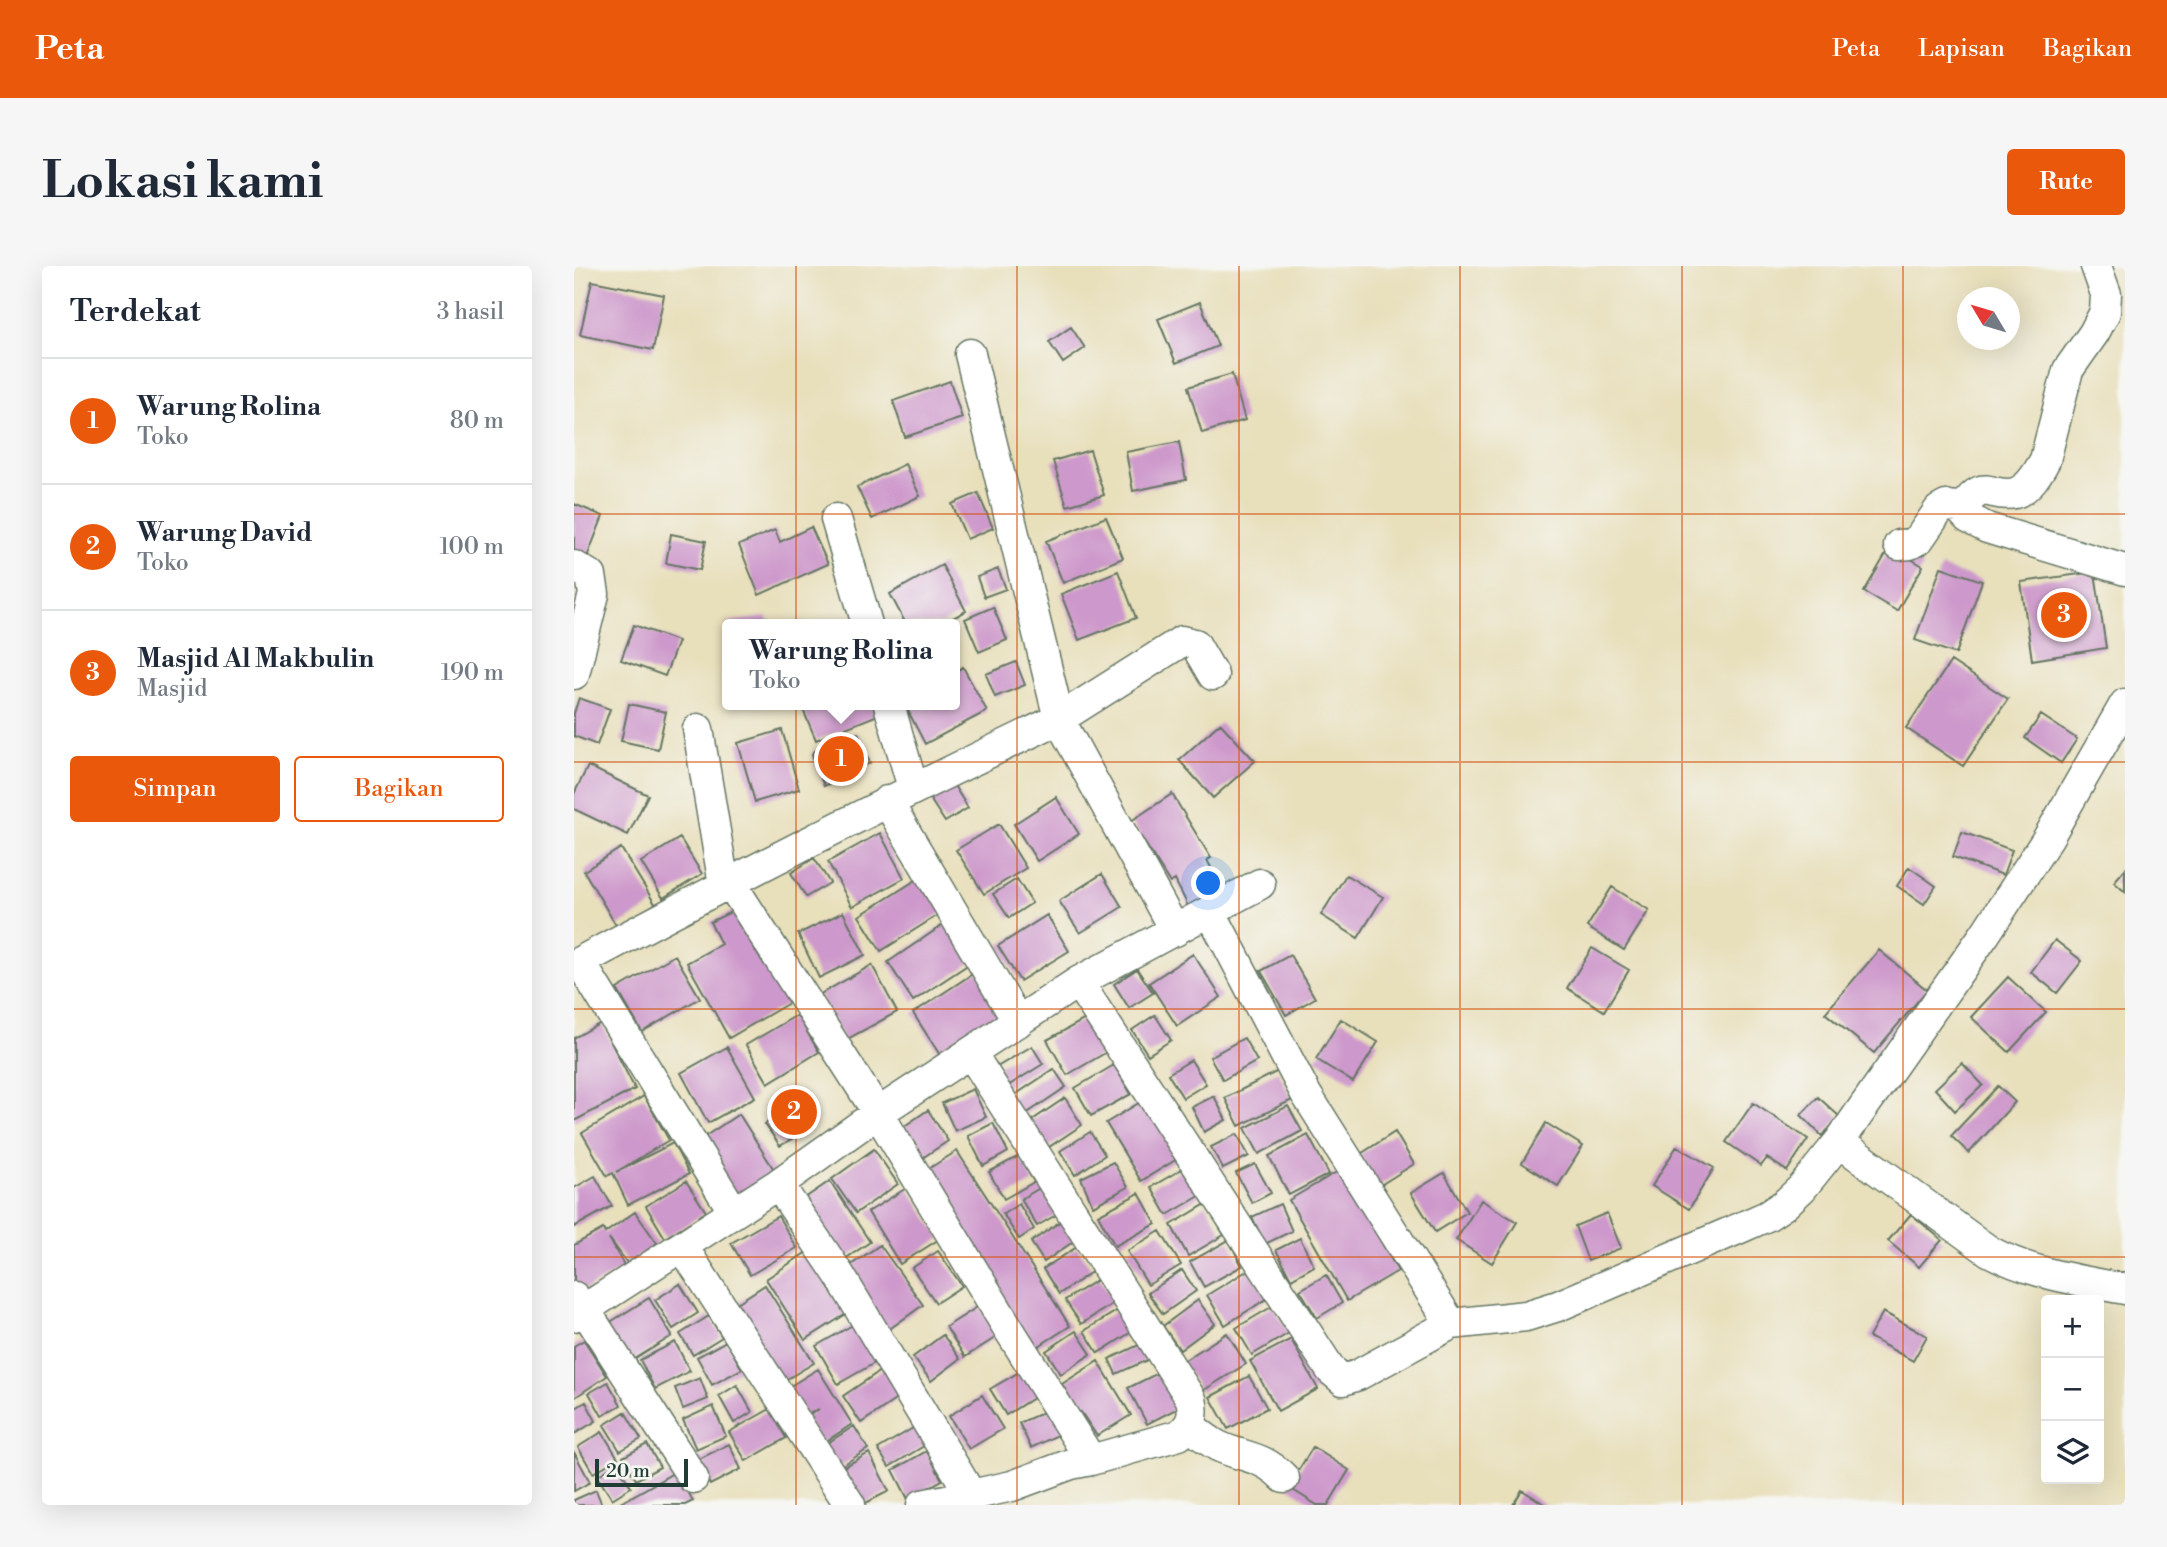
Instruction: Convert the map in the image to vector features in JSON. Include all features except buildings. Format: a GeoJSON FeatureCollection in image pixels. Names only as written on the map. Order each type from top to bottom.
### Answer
{"type":"FeatureCollection","features":[{"type":"Feature","properties":{"kind":"street"},"geometry":{"type":"LineString","coordinates":[[1962,510],[1977,492],[1986,490],[2016,493],[2039,471],[2045,460],[2068,370],[2105,312],[2106,294],[2096,266]]}},
{"type":"Feature","properties":{"kind":"street"},"geometry":{"type":"LineString","coordinates":[[970,354],[1059,719],[1175,931]]}},
{"type":"Feature","properties":{"kind":"street"},"geometry":{"type":"LineString","coordinates":[[1899,545],[1910,544],[1919,539],[1942,508],[1950,505],[1987,528],[2125,570]]}},
{"type":"Feature","properties":{"kind":"street"},"geometry":{"type":"LineString","coordinates":[[836,519],[866,619]]}},
{"type":"Feature","properties":{"kind":"street"},"geometry":{"type":"LineString","coordinates":[[574,566],[591,576],[594,584],[594,594],[574,674]]}},
{"type":"Feature","properties":{"kind":"street"},"geometry":{"type":"LineString","coordinates":[[734,1212],[577,964],[727,883],[900,795],[1059,719],[1182,641],[1195,644],[1213,676]]}},
{"type":"Feature","properties":{"kind":"street"},"geometry":{"type":"LineString","coordinates":[[1078,982],[1331,1370],[1343,1380],[1358,1375],[1451,1324],[1526,1316],[1558,1306],[1749,1224],[1785,1204],[1802,1188],[1839,1142],[1985,934],[2041,849],[2125,704]]}},
{"type":"Feature","properties":{"kind":"street"},"geometry":{"type":"LineString","coordinates":[[890,710],[900,795],[1018,1022]]}},
{"type":"Feature","properties":{"kind":"street"},"geometry":{"type":"LineString","coordinates":[[698,729],[727,883],[878,1113],[1091,1460]]}},
{"type":"Feature","properties":{"kind":"street"},"geometry":{"type":"LineString","coordinates":[[694,1478],[578,1308],[682,1246],[778,1184],[878,1113],[1078,982],[1260,884]]}},
{"type":"Feature","properties":{"kind":"street"},"geometry":{"type":"LineString","coordinates":[[1210,911],[1306,1094],[1451,1324]]}},
{"type":"Feature","properties":{"kind":"street"},"geometry":{"type":"LineString","coordinates":[[922,1505],[1012,1486],[1071,1464],[1179,1435],[1190,1426],[1194,1411],[1191,1399],[971,1053]]}},
{"type":"Feature","properties":{"kind":"street"},"geometry":{"type":"LineString","coordinates":[[1839,1142],[2003,1259],[2052,1275],[2125,1289]]}},
{"type":"Feature","properties":{"kind":"street"},"geometry":{"type":"LineString","coordinates":[[778,1184],[840,1276],[971,1496]]}},
{"type":"Feature","properties":{"kind":"street"},"geometry":{"type":"LineString","coordinates":[[682,1246],[850,1505]]}},
{"type":"Feature","properties":{"kind":"street"},"geometry":{"type":"LineString","coordinates":[[1190,1426],[1215,1445],[1254,1457],[1284,1478]]}},
{"type":"Feature","properties":{"kind":"place","name":"Masjid Al Makbulin"},"geometry":{"type":"Point","coordinates":[2064,615]}},
{"type":"Feature","properties":{"kind":"place","name":"Warung Rolina"},"geometry":{"type":"Point","coordinates":[841,759]}},
{"type":"Feature","properties":{"kind":"place","name":"Warung David"},"geometry":{"type":"Point","coordinates":[794,1112]}}]}
